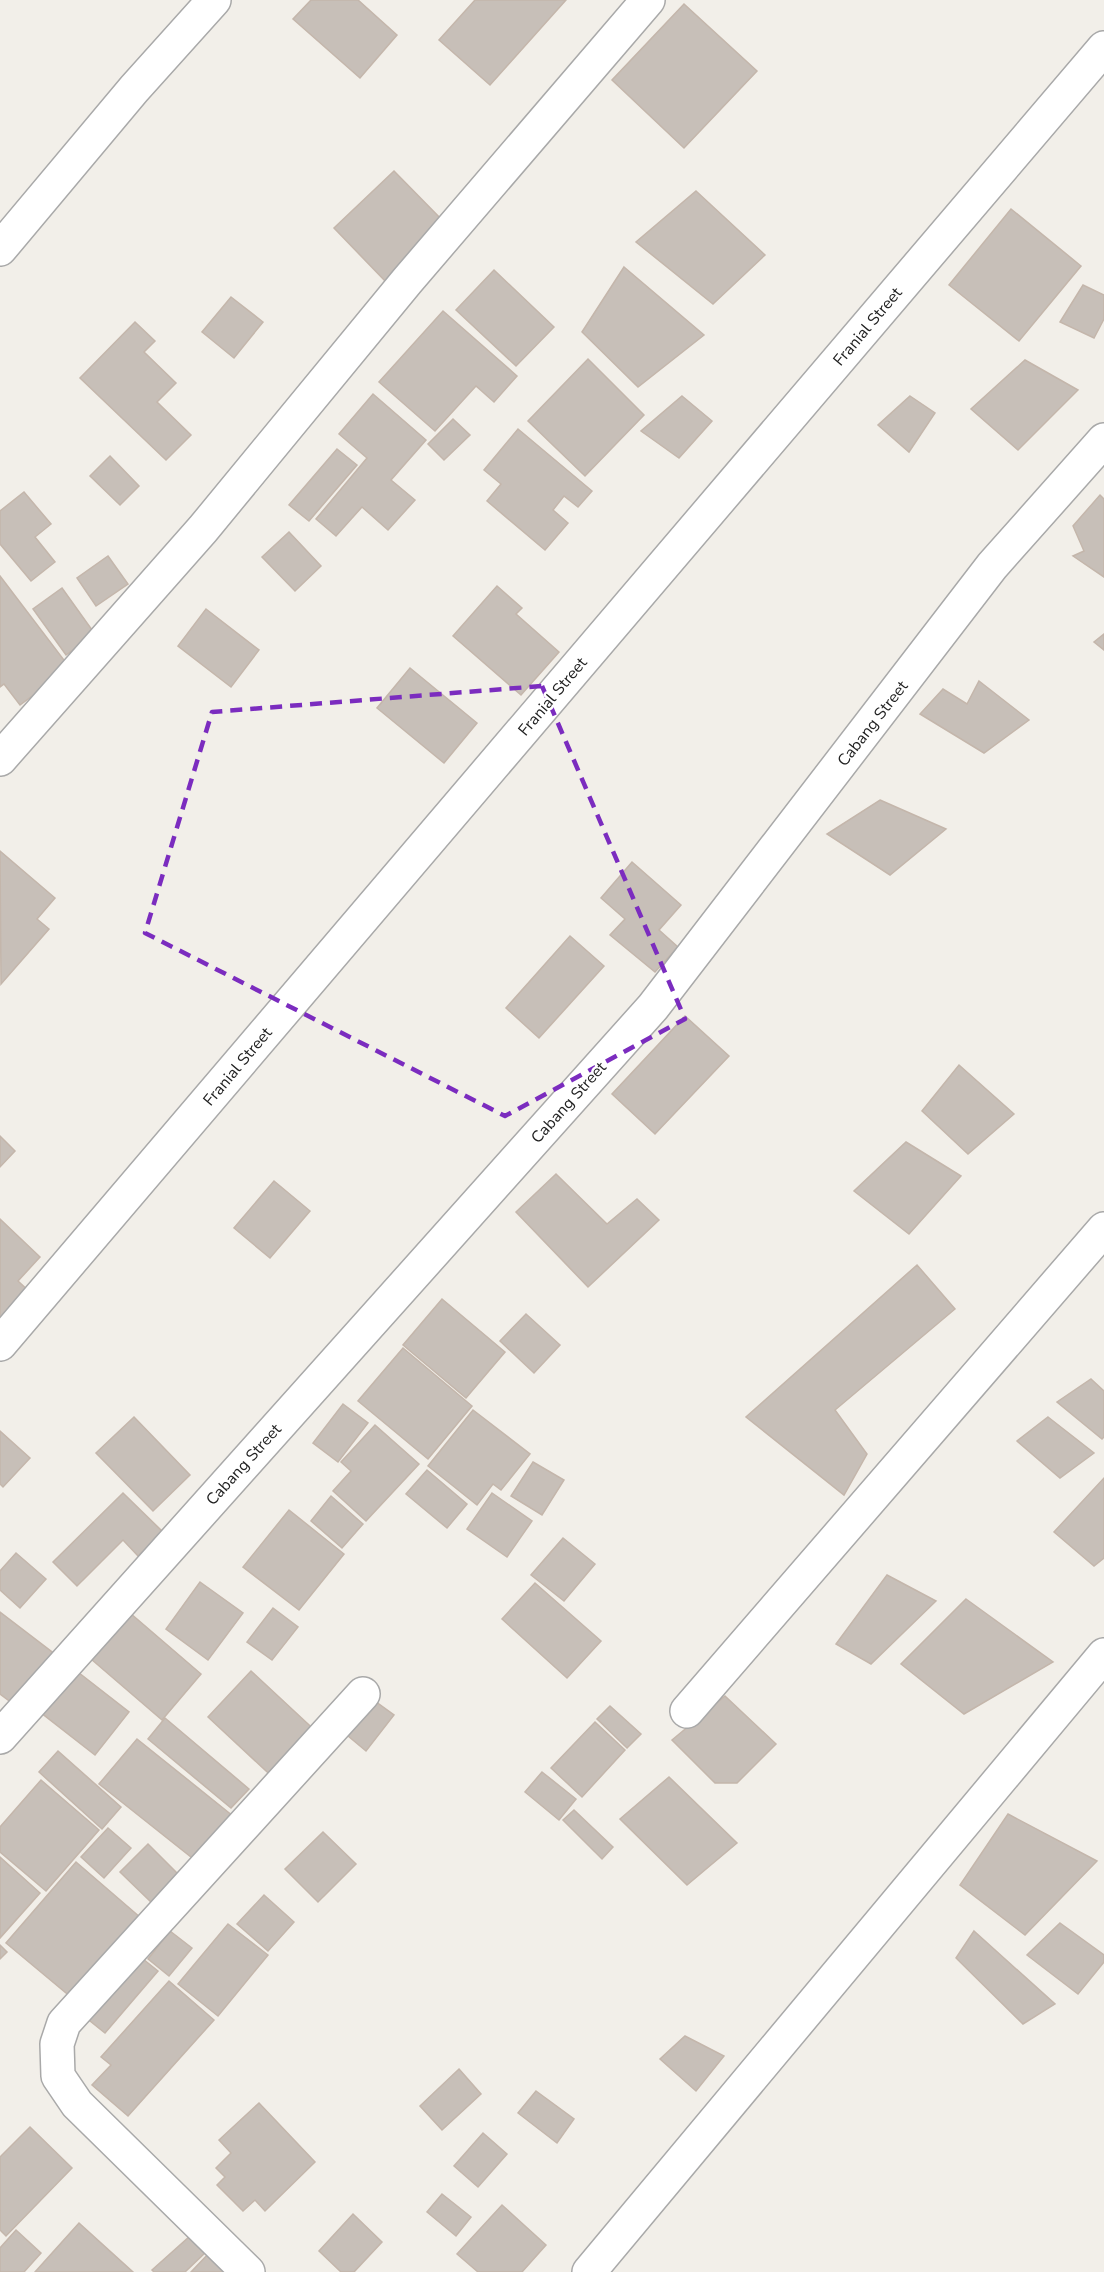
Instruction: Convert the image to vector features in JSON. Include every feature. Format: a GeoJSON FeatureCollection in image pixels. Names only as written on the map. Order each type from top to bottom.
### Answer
{"type":"FeatureCollection","features":[{"type":"Feature","properties":{"kind":"street"},"geometry":{"type":"LineString","coordinates":[[0,249],[134,89],[214,0]]}},
{"type":"Feature","properties":{"kind":"street"},"geometry":{"type":"LineString","coordinates":[[0,759],[203,529],[407,281],[648,0]]}},
{"type":"Feature","properties":{"kind":"street","name":"Franial Street"},"geometry":{"type":"LineString","coordinates":[[0,1344],[1104,48]]}},
{"type":"Feature","properties":{"kind":"street","name":"Cabang Street"},"geometry":{"type":"LineString","coordinates":[[0,1737],[653,1007],[992,566],[1104,440]]}},
{"type":"Feature","properties":{"kind":"street"},"geometry":{"type":"LineString","coordinates":[[687,1711],[1104,1229]]}},
{"type":"Feature","properties":{"kind":"street"},"geometry":{"type":"LineString","coordinates":[[589,2272],[1104,1655]]}},
{"type":"Feature","properties":{"kind":"street"},"geometry":{"type":"LineString","coordinates":[[248,2272],[76,2104],[58,2076],[57,2044],[64,2023],[363,1694]]}},
{"type":"Feature","properties":{"kind":"highlighted area"},"geometry":{"type":"Polygon","coordinates":[[[542,686],[685,1019],[505,1116],[145,933],[212,712],[542,686]]]}},
{"type":"Feature","properties":{"kind":"building"},"geometry":{"type":"Polygon","coordinates":[[[311,0],[358,0],[397,35],[360,78],[293,19],[311,0]]]}},
{"type":"Feature","properties":{"kind":"building"},"geometry":{"type":"Polygon","coordinates":[[[475,0],[566,0],[490,85],[439,40],[475,0]]]}},
{"type":"Feature","properties":{"kind":"building"},"geometry":{"type":"Polygon","coordinates":[[[684,4],[757,71],[684,148],[612,80],[684,4]]]}},
{"type":"Feature","properties":{"kind":"building"},"geometry":{"type":"Polygon","coordinates":[[[394,171],[446,224],[386,282],[334,228],[394,171]]]}},
{"type":"Feature","properties":{"kind":"building"},"geometry":{"type":"Polygon","coordinates":[[[696,191],[765,255],[713,304],[636,242],[696,191]]]}},
{"type":"Feature","properties":{"kind":"building"},"geometry":{"type":"Polygon","coordinates":[[[1011,209],[1081,266],[1019,341],[949,285],[1011,209]]]}},
{"type":"Feature","properties":{"kind":"building"},"geometry":{"type":"Polygon","coordinates":[[[624,267],[704,335],[638,387],[582,332],[624,267]]]}},
{"type":"Feature","properties":{"kind":"building"},"geometry":{"type":"Polygon","coordinates":[[[494,270],[554,327],[516,366],[456,310],[494,270]]]}},
{"type":"Feature","properties":{"kind":"building"},"geometry":{"type":"Polygon","coordinates":[[[1083,285],[1104,295],[1104,319],[1094,338],[1060,322],[1083,285]]]}},
{"type":"Feature","properties":{"kind":"building"},"geometry":{"type":"Polygon","coordinates":[[[231,297],[263,322],[234,358],[202,332],[231,297]]]}},
{"type":"Feature","properties":{"kind":"building"},"geometry":{"type":"Polygon","coordinates":[[[443,311],[517,376],[494,402],[476,386],[435,431],[379,382],[443,311]]]}},
{"type":"Feature","properties":{"kind":"building"},"geometry":{"type":"Polygon","coordinates":[[[135,322],[155,341],[144,352],[176,383],[157,402],[191,435],[166,460],[80,378],[135,322]]]}},
{"type":"Feature","properties":{"kind":"building"},"geometry":{"type":"Polygon","coordinates":[[[588,359],[644,415],[585,476],[528,421],[588,359]]]}},
{"type":"Feature","properties":{"kind":"building"},"geometry":{"type":"Polygon","coordinates":[[[1025,360],[1078,390],[1018,450],[971,409],[1025,360]]]}},
{"type":"Feature","properties":{"kind":"building"},"geometry":{"type":"Polygon","coordinates":[[[373,394],[426,440],[391,480],[415,500],[388,530],[362,507],[336,536],[316,519],[367,458],[339,434],[373,394]]]}},
{"type":"Feature","properties":{"kind":"building"},"geometry":{"type":"Polygon","coordinates":[[[682,396],[712,421],[679,458],[641,431],[682,396]]]}},
{"type":"Feature","properties":{"kind":"building"},"geometry":{"type":"Polygon","coordinates":[[[910,396],[935,413],[909,452],[878,425],[910,396]]]}},
{"type":"Feature","properties":{"kind":"building"},"geometry":{"type":"Polygon","coordinates":[[[453,419],[470,435],[444,460],[428,444],[453,419]]]}},
{"type":"Feature","properties":{"kind":"building"},"geometry":{"type":"Polygon","coordinates":[[[518,429],[592,491],[578,507],[564,496],[553,510],[568,523],[545,550],[487,501],[501,484],[484,470],[518,429]]]}},
{"type":"Feature","properties":{"kind":"building"},"geometry":{"type":"Polygon","coordinates":[[[337,449],[357,465],[309,521],[289,505],[337,449]]]}},
{"type":"Feature","properties":{"kind":"building"},"geometry":{"type":"Polygon","coordinates":[[[110,456],[139,486],[120,505],[90,476],[110,456]]]}},
{"type":"Feature","properties":{"kind":"building"},"geometry":{"type":"Polygon","coordinates":[[[24,492],[51,524],[35,537],[55,562],[31,581],[0,544],[0,511],[24,492]]]}},
{"type":"Feature","properties":{"kind":"building"},"geometry":{"type":"Polygon","coordinates":[[[1100,495],[1104,499],[1104,577],[1073,556],[1084,551],[1073,526],[1100,495]]]}},
{"type":"Feature","properties":{"kind":"building"},"geometry":{"type":"Polygon","coordinates":[[[289,532],[321,566],[295,591],[262,557],[289,532]]]}},
{"type":"Feature","properties":{"kind":"building"},"geometry":{"type":"Polygon","coordinates":[[[108,556],[128,584],[96,606],[77,578],[108,556]]]}},
{"type":"Feature","properties":{"kind":"building"},"geometry":{"type":"Polygon","coordinates":[[[0,576],[70,668],[20,705],[4,684],[0,687],[0,576]]]}},
{"type":"Feature","properties":{"kind":"building"},"geometry":{"type":"Polygon","coordinates":[[[497,586],[522,608],[516,614],[559,652],[521,695],[453,636],[497,586]]]}},
{"type":"Feature","properties":{"kind":"building"},"geometry":{"type":"Polygon","coordinates":[[[62,588],[95,634],[66,655],[33,609],[62,588]]]}},
{"type":"Feature","properties":{"kind":"building"},"geometry":{"type":"Polygon","coordinates":[[[206,609],[259,650],[231,687],[178,646],[206,609]]]}},
{"type":"Feature","properties":{"kind":"building"},"geometry":{"type":"Polygon","coordinates":[[[1104,634],[1104,650],[1094,642],[1104,634]]]}},
{"type":"Feature","properties":{"kind":"building"},"geometry":{"type":"Polygon","coordinates":[[[410,668],[477,723],[444,763],[377,708],[410,668]]]}},
{"type":"Feature","properties":{"kind":"building"},"geometry":{"type":"Polygon","coordinates":[[[979,681],[1029,720],[984,753],[920,714],[943,689],[967,704],[979,681]]]}},
{"type":"Feature","properties":{"kind":"building"},"geometry":{"type":"Polygon","coordinates":[[[880,800],[946,829],[890,875],[827,834],[880,800]]]}},
{"type":"Feature","properties":{"kind":"building"},"geometry":{"type":"Polygon","coordinates":[[[0,851],[55,898],[37,919],[49,929],[1,984],[0,851]]]}},
{"type":"Feature","properties":{"kind":"building"},"geometry":{"type":"Polygon","coordinates":[[[632,862],[681,905],[659,930],[678,947],[655,972],[610,935],[625,919],[601,898],[632,862]]]}},
{"type":"Feature","properties":{"kind":"building"},"geometry":{"type":"Polygon","coordinates":[[[570,936],[604,966],[539,1038],[506,1008],[570,936]]]}},
{"type":"Feature","properties":{"kind":"building"},"geometry":{"type":"Polygon","coordinates":[[[685,1016],[729,1056],[655,1134],[612,1094],[685,1016]]]}},
{"type":"Feature","properties":{"kind":"building"},"geometry":{"type":"Polygon","coordinates":[[[959,1065],[1014,1114],[968,1154],[922,1111],[959,1065]]]}},
{"type":"Feature","properties":{"kind":"building"},"geometry":{"type":"Polygon","coordinates":[[[0,1136],[15,1151],[0,1167],[0,1136]]]}},
{"type":"Feature","properties":{"kind":"building"},"geometry":{"type":"Polygon","coordinates":[[[906,1142],[961,1176],[909,1234],[854,1191],[906,1142]]]}},
{"type":"Feature","properties":{"kind":"building"},"geometry":{"type":"Polygon","coordinates":[[[556,1174],[607,1224],[637,1199],[659,1220],[588,1287],[516,1212],[556,1174]]]}},
{"type":"Feature","properties":{"kind":"building"},"geometry":{"type":"Polygon","coordinates":[[[274,1181],[310,1211],[270,1258],[234,1228],[274,1181]]]}},
{"type":"Feature","properties":{"kind":"building"},"geometry":{"type":"Polygon","coordinates":[[[0,1219],[40,1257],[18,1281],[31,1293],[0,1327],[0,1219]]]}},
{"type":"Feature","properties":{"kind":"building"},"geometry":{"type":"Polygon","coordinates":[[[917,1265],[955,1309],[835,1410],[867,1454],[844,1495],[746,1417],[917,1265]]]}},
{"type":"Feature","properties":{"kind":"building"},"geometry":{"type":"Polygon","coordinates":[[[442,1299],[505,1352],[466,1398],[403,1345],[442,1299]]]}},
{"type":"Feature","properties":{"kind":"building"},"geometry":{"type":"Polygon","coordinates":[[[526,1314],[560,1345],[534,1373],[500,1341],[526,1314]]]}},
{"type":"Feature","properties":{"kind":"building"},"geometry":{"type":"Polygon","coordinates":[[[403,1348],[472,1406],[428,1459],[358,1401],[403,1348]]]}},
{"type":"Feature","properties":{"kind":"building"},"geometry":{"type":"Polygon","coordinates":[[[1091,1379],[1104,1391],[1104,1437],[1102,1439],[1057,1402],[1091,1379]]]}},
{"type":"Feature","properties":{"kind":"building"},"geometry":{"type":"Polygon","coordinates":[[[343,1404],[368,1423],[338,1462],[313,1443],[343,1404]]]}},
{"type":"Feature","properties":{"kind":"building"},"geometry":{"type":"Polygon","coordinates":[[[473,1410],[530,1454],[501,1490],[493,1484],[477,1505],[428,1466],[473,1410]]]}},
{"type":"Feature","properties":{"kind":"building"},"geometry":{"type":"Polygon","coordinates":[[[134,1417],[190,1475],[153,1511],[96,1453],[134,1417]]]}},
{"type":"Feature","properties":{"kind":"building"},"geometry":{"type":"Polygon","coordinates":[[[1048,1417],[1094,1453],[1060,1478],[1017,1441],[1048,1417]]]}},
{"type":"Feature","properties":{"kind":"building"},"geometry":{"type":"Polygon","coordinates":[[[375,1425],[419,1464],[366,1521],[333,1491],[351,1471],[341,1462],[375,1425]]]}},
{"type":"Feature","properties":{"kind":"building"},"geometry":{"type":"Polygon","coordinates":[[[0,1431],[30,1458],[3,1487],[0,1484],[0,1431]]]}},
{"type":"Feature","properties":{"kind":"building"},"geometry":{"type":"Polygon","coordinates":[[[533,1462],[564,1480],[542,1515],[511,1496],[533,1462]]]}},
{"type":"Feature","properties":{"kind":"building"},"geometry":{"type":"Polygon","coordinates":[[[427,1470],[467,1504],[447,1528],[406,1494],[427,1470]]]}},
{"type":"Feature","properties":{"kind":"building"},"geometry":{"type":"Polygon","coordinates":[[[1104,1478],[1104,1558],[1094,1566],[1054,1532],[1104,1478]]]}},
{"type":"Feature","properties":{"kind":"building"},"geometry":{"type":"Polygon","coordinates":[[[123,1493],[163,1532],[138,1556],[123,1540],[77,1586],[53,1562],[123,1493]]]}},
{"type":"Feature","properties":{"kind":"building"},"geometry":{"type":"Polygon","coordinates":[[[492,1493],[532,1521],[507,1557],[467,1529],[492,1493]]]}},
{"type":"Feature","properties":{"kind":"building"},"geometry":{"type":"Polygon","coordinates":[[[331,1496],[363,1524],[342,1548],[311,1521],[331,1496]]]}},
{"type":"Feature","properties":{"kind":"building"},"geometry":{"type":"Polygon","coordinates":[[[289,1510],[344,1554],[299,1610],[243,1567],[289,1510]]]}},
{"type":"Feature","properties":{"kind":"building"},"geometry":{"type":"Polygon","coordinates":[[[563,1538],[595,1564],[564,1601],[531,1575],[563,1538]]]}},
{"type":"Feature","properties":{"kind":"building"},"geometry":{"type":"Polygon","coordinates":[[[16,1553],[46,1579],[20,1608],[0,1590],[0,1571],[16,1553]]]}},
{"type":"Feature","properties":{"kind":"building"},"geometry":{"type":"Polygon","coordinates":[[[887,1575],[936,1601],[871,1664],[836,1644],[887,1575]]]}},
{"type":"Feature","properties":{"kind":"building"},"geometry":{"type":"Polygon","coordinates":[[[200,1582],[243,1613],[208,1660],[166,1629],[200,1582]]]}},
{"type":"Feature","properties":{"kind":"building"},"geometry":{"type":"Polygon","coordinates":[[[535,1583],[601,1641],[567,1678],[502,1619],[535,1583]]]}},
{"type":"Feature","properties":{"kind":"building"},"geometry":{"type":"Polygon","coordinates":[[[966,1599],[1053,1662],[964,1714],[901,1664],[966,1599]]]}},
{"type":"Feature","properties":{"kind":"building"},"geometry":{"type":"Polygon","coordinates":[[[273,1608],[298,1627],[272,1660],[247,1642],[273,1608]]]}},
{"type":"Feature","properties":{"kind":"building"},"geometry":{"type":"Polygon","coordinates":[[[0,1612],[56,1655],[16,1706],[0,1694],[0,1612]]]}},
{"type":"Feature","properties":{"kind":"building"},"geometry":{"type":"Polygon","coordinates":[[[130,1613],[201,1674],[162,1720],[91,1659],[130,1613]]]}},
{"type":"Feature","properties":{"kind":"building"},"geometry":{"type":"Polygon","coordinates":[[[74,1669],[129,1712],[95,1755],[40,1712],[74,1669]]]}},
{"type":"Feature","properties":{"kind":"building"},"geometry":{"type":"Polygon","coordinates":[[[251,1671],[322,1737],[279,1783],[208,1717],[251,1671]]]}},
{"type":"Feature","properties":{"kind":"building"},"geometry":{"type":"Polygon","coordinates":[[[368,1696],[394,1715],[366,1751],[342,1731],[368,1696]]]}},
{"type":"Feature","properties":{"kind":"building"},"geometry":{"type":"Polygon","coordinates":[[[725,1696],[776,1744],[737,1783],[715,1783],[672,1740],[725,1696]]]}},
{"type":"Feature","properties":{"kind":"building"},"geometry":{"type":"Polygon","coordinates":[[[610,1706],[641,1734],[627,1748],[597,1719],[610,1706]]]}},
{"type":"Feature","properties":{"kind":"building"},"geometry":{"type":"Polygon","coordinates":[[[165,1718],[249,1789],[231,1808],[148,1739],[165,1718]]]}},
{"type":"Feature","properties":{"kind":"building"},"geometry":{"type":"Polygon","coordinates":[[[595,1722],[625,1750],[582,1797],[551,1768],[595,1722]]]}},
{"type":"Feature","properties":{"kind":"building"},"geometry":{"type":"Polygon","coordinates":[[[137,1739],[233,1816],[196,1861],[99,1784],[137,1739]]]}},
{"type":"Feature","properties":{"kind":"building"},"geometry":{"type":"Polygon","coordinates":[[[58,1751],[121,1807],[102,1829],[39,1772],[58,1751]]]}},
{"type":"Feature","properties":{"kind":"building"},"geometry":{"type":"Polygon","coordinates":[[[542,1772],[576,1799],[559,1820],[525,1792],[542,1772]]]}},
{"type":"Feature","properties":{"kind":"building"},"geometry":{"type":"Polygon","coordinates":[[[669,1777],[737,1843],[687,1885],[620,1819],[669,1777]]]}},
{"type":"Feature","properties":{"kind":"building"},"geometry":{"type":"Polygon","coordinates":[[[41,1780],[99,1830],[46,1891],[0,1852],[0,1827],[41,1780]]]}},
{"type":"Feature","properties":{"kind":"building"},"geometry":{"type":"Polygon","coordinates":[[[574,1810],[613,1847],[602,1859],[563,1820],[574,1810]]]}},
{"type":"Feature","properties":{"kind":"building"},"geometry":{"type":"Polygon","coordinates":[[[1008,1814],[1097,1861],[1025,1935],[960,1885],[1008,1814]]]}},
{"type":"Feature","properties":{"kind":"building"},"geometry":{"type":"Polygon","coordinates":[[[108,1828],[131,1848],[104,1878],[81,1857],[108,1828]]]}},
{"type":"Feature","properties":{"kind":"building"},"geometry":{"type":"Polygon","coordinates":[[[323,1832],[356,1864],[318,1902],[285,1869],[323,1832]]]}},
{"type":"Feature","properties":{"kind":"building"},"geometry":{"type":"Polygon","coordinates":[[[148,1844],[181,1877],[154,1905],[120,1872],[148,1844]]]}},
{"type":"Feature","properties":{"kind":"building"},"geometry":{"type":"Polygon","coordinates":[[[0,1857],[40,1893],[0,1938],[0,1857]]]}},
{"type":"Feature","properties":{"kind":"building"},"geometry":{"type":"Polygon","coordinates":[[[76,1862],[141,1918],[72,1998],[6,1943],[76,1862]]]}},
{"type":"Feature","properties":{"kind":"building"},"geometry":{"type":"Polygon","coordinates":[[[264,1895],[294,1922],[268,1951],[237,1924],[264,1895]]]}},
{"type":"Feature","properties":{"kind":"building"},"geometry":{"type":"Polygon","coordinates":[[[1060,1923],[1104,1955],[1104,1962],[1078,1994],[1027,1955],[1060,1923]]]}},
{"type":"Feature","properties":{"kind":"building"},"geometry":{"type":"Polygon","coordinates":[[[228,1924],[268,1955],[218,2016],[178,1984],[228,1924]]]}},
{"type":"Feature","properties":{"kind":"building"},"geometry":{"type":"Polygon","coordinates":[[[170,1931],[192,1948],[169,1976],[148,1959],[170,1931]]]}},
{"type":"Feature","properties":{"kind":"building"},"geometry":{"type":"Polygon","coordinates":[[[974,1931],[1055,2004],[1023,2024],[956,1958],[974,1931]]]}},
{"type":"Feature","properties":{"kind":"building"},"geometry":{"type":"Polygon","coordinates":[[[0,1945],[7,1952],[0,1959],[0,1945]]]}},
{"type":"Feature","properties":{"kind":"building"},"geometry":{"type":"Polygon","coordinates":[[[138,1955],[158,1971],[105,2033],[85,2017],[138,1955]]]}},
{"type":"Feature","properties":{"kind":"building"},"geometry":{"type":"Polygon","coordinates":[[[169,1981],[214,2020],[128,2116],[92,2085],[111,2065],[101,2057],[169,1981]]]}},
{"type":"Feature","properties":{"kind":"building"},"geometry":{"type":"Polygon","coordinates":[[[685,2036],[724,2056],[696,2091],[660,2059],[685,2036]]]}},
{"type":"Feature","properties":{"kind":"building"},"geometry":{"type":"Polygon","coordinates":[[[459,2069],[481,2094],[442,2130],[420,2106],[459,2069]]]}},
{"type":"Feature","properties":{"kind":"building"},"geometry":{"type":"Polygon","coordinates":[[[536,2091],[574,2119],[557,2143],[518,2113],[536,2091]]]}},
{"type":"Feature","properties":{"kind":"building"},"geometry":{"type":"Polygon","coordinates":[[[259,2103],[315,2162],[265,2211],[255,2200],[243,2211],[217,2185],[225,2177],[216,2168],[231,2153],[219,2140],[259,2103]]]}},
{"type":"Feature","properties":{"kind":"building"},"geometry":{"type":"Polygon","coordinates":[[[30,2127],[72,2168],[6,2236],[0,2230],[0,2157],[30,2127]]]}},
{"type":"Feature","properties":{"kind":"building"},"geometry":{"type":"Polygon","coordinates":[[[483,2133],[507,2154],[478,2187],[454,2166],[483,2133]]]}},
{"type":"Feature","properties":{"kind":"building"},"geometry":{"type":"Polygon","coordinates":[[[442,2194],[471,2217],[456,2236],[427,2212],[442,2194]]]}},
{"type":"Feature","properties":{"kind":"building"},"geometry":{"type":"Polygon","coordinates":[[[502,2205],[546,2245],[522,2272],[478,2272],[457,2254],[502,2205]]]}},
{"type":"Feature","properties":{"kind":"building"},"geometry":{"type":"Polygon","coordinates":[[[353,2214],[382,2242],[354,2272],[341,2272],[319,2251],[353,2214]]]}},
{"type":"Feature","properties":{"kind":"building"},"geometry":{"type":"Polygon","coordinates":[[[79,2223],[133,2272],[35,2272],[79,2223]]]}},
{"type":"Feature","properties":{"kind":"building"},"geometry":{"type":"Polygon","coordinates":[[[16,2230],[41,2253],[24,2272],[0,2272],[0,2248],[16,2230]]]}},
{"type":"Feature","properties":{"kind":"building"},"geometry":{"type":"Polygon","coordinates":[[[190,2236],[206,2252],[185,2272],[154,2272],[152,2270],[190,2236]]]}},
{"type":"Feature","properties":{"kind":"building"},"geometry":{"type":"Polygon","coordinates":[[[210,2252],[230,2272],[191,2272],[210,2252]]]}}]}
